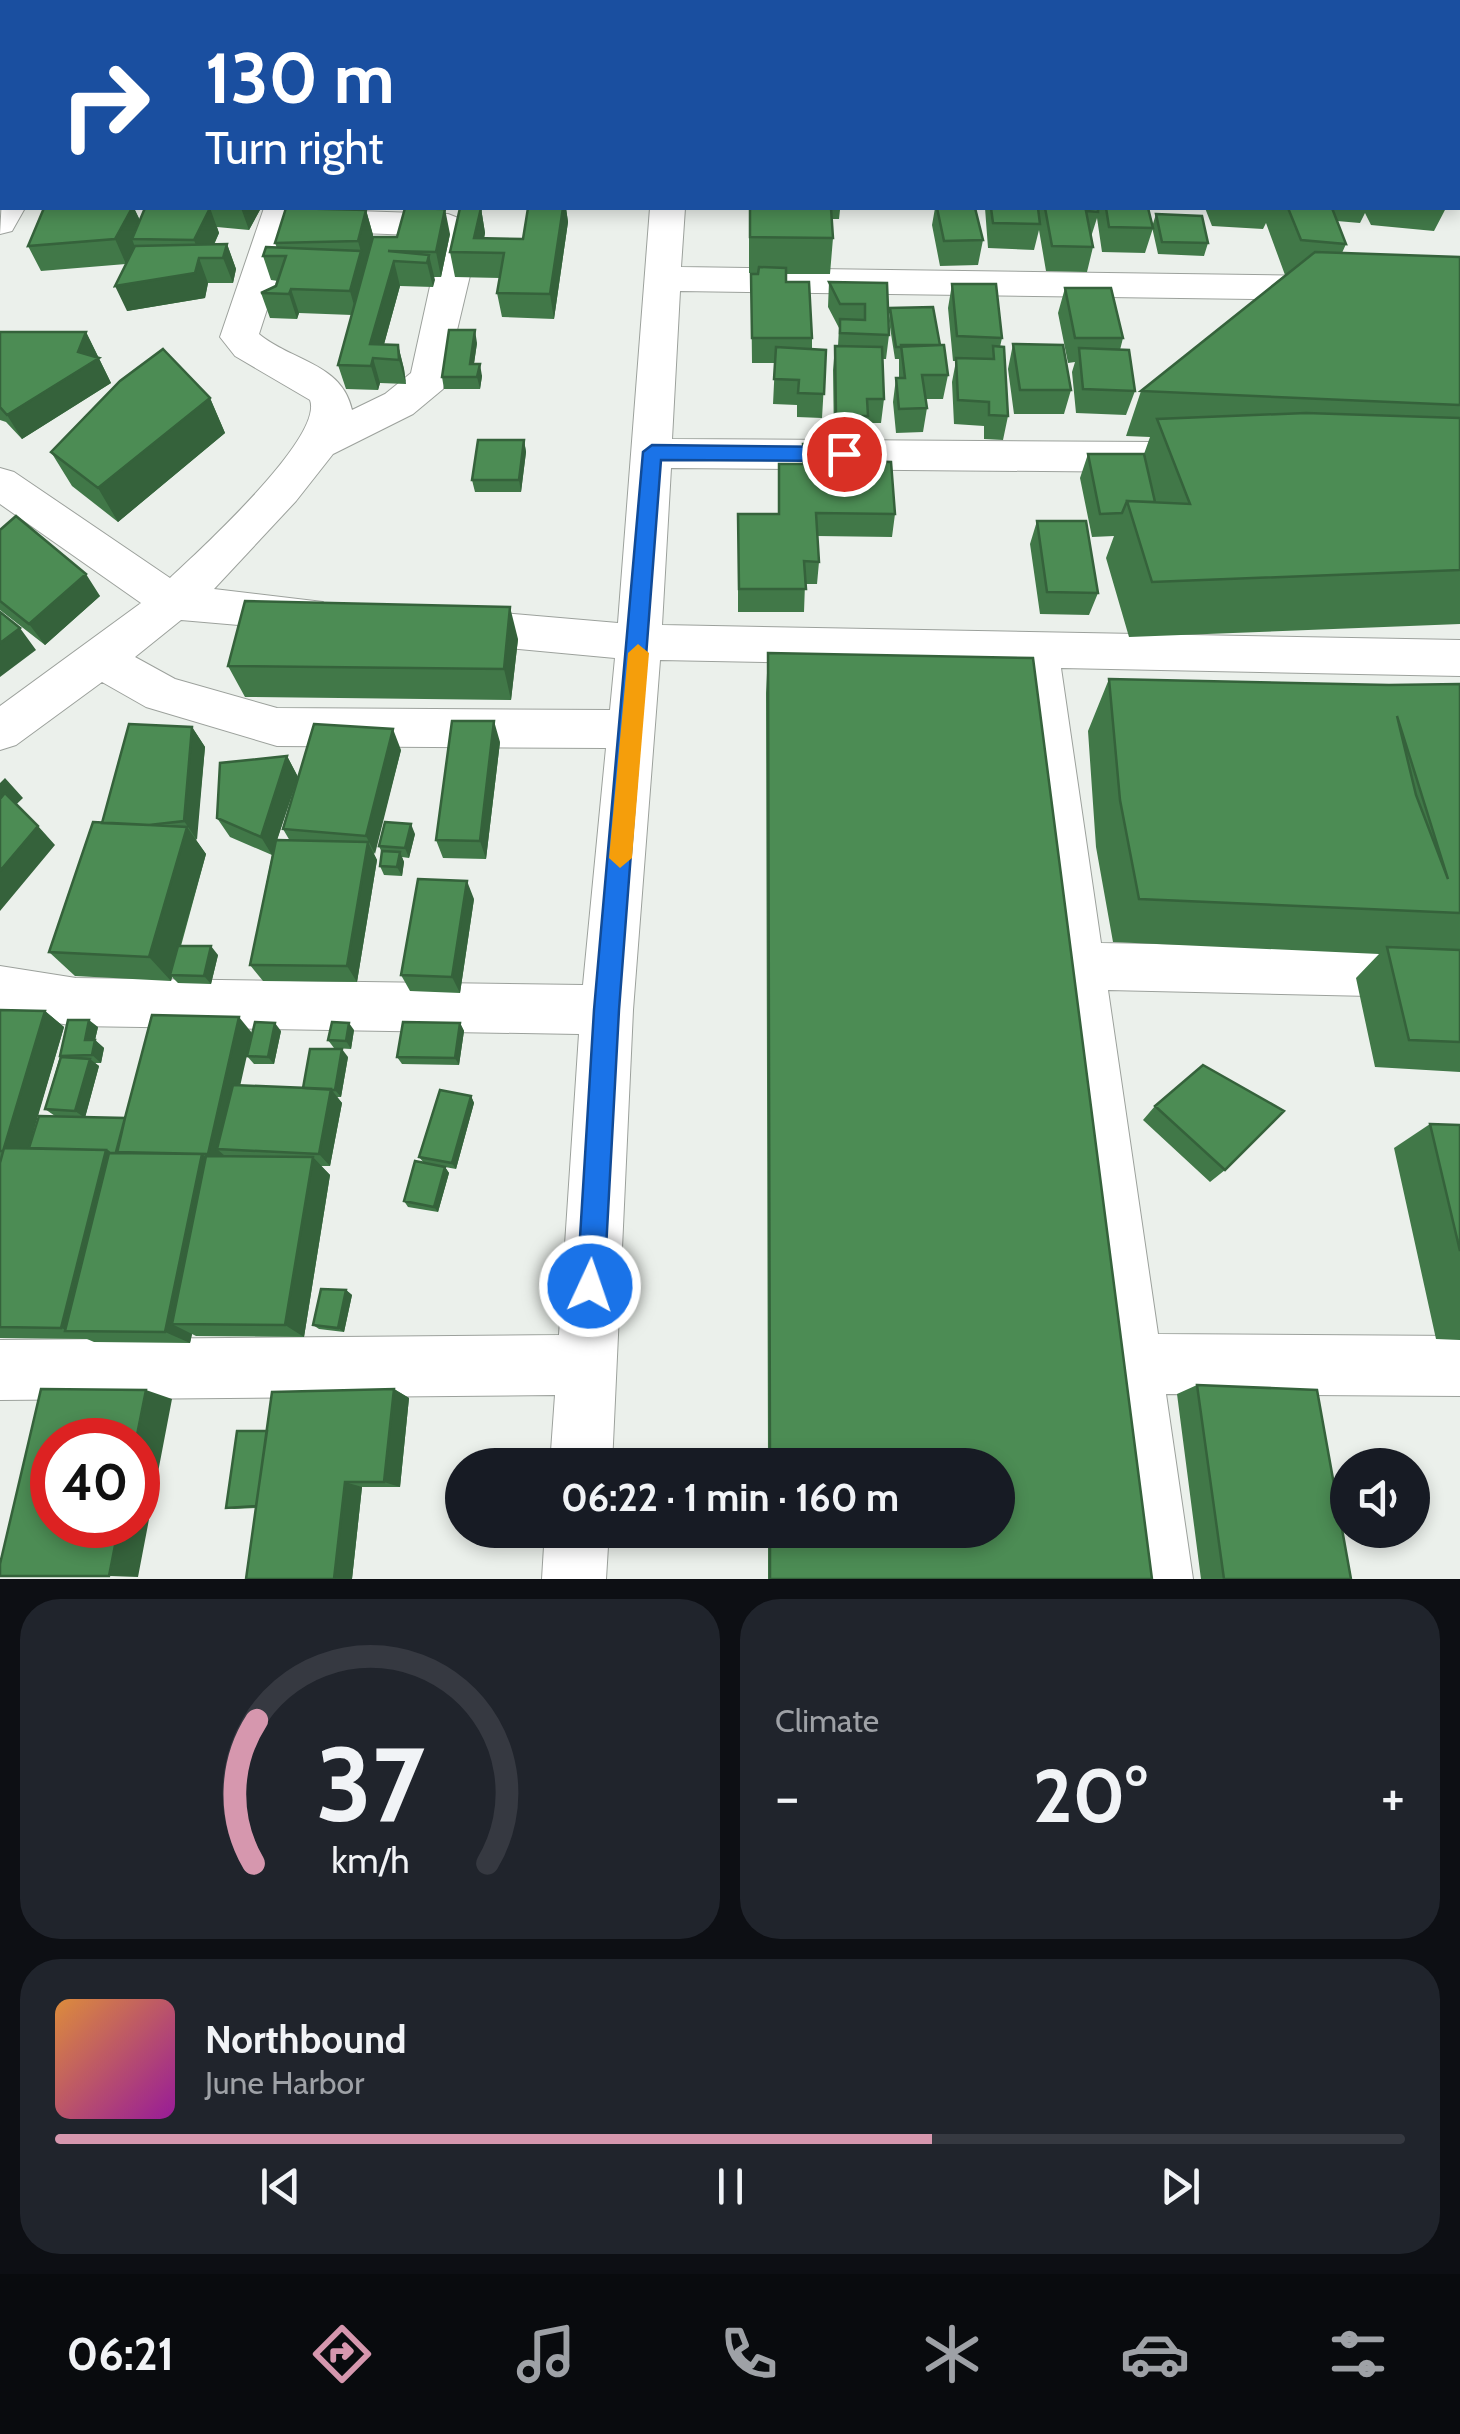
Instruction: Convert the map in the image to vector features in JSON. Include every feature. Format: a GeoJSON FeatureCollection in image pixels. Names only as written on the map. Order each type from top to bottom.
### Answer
{"type":"FeatureCollection","features":[{"type":"Feature","properties":{"kind":"street"},"geometry":{"type":"LineString","coordinates":[[581,1448],[606,1010],[639,642],[668,210]]}},
{"type":"Feature","properties":{"kind":"street"},"geometry":{"type":"LineString","coordinates":[[0,732],[172,602],[320,443],[333,420],[331,400],[314,381],[268,361],[239,338],[280,213],[435,223],[458,231],[460,242],[429,379],[399,404],[320,443]]}},
{"type":"Feature","properties":{"kind":"street"},"geometry":{"type":"LineString","coordinates":[[664,279],[1460,290]]}},
{"type":"Feature","properties":{"kind":"street"},"geometry":{"type":"LineString","coordinates":[[652,452],[1184,457]]}},
{"type":"Feature","properties":{"kind":"street"},"geometry":{"type":"LineString","coordinates":[[0,483],[172,602],[348,617]]}},
{"type":"Feature","properties":{"kind":"street"},"geometry":{"type":"LineString","coordinates":[[406,622],[639,642],[1460,658]]}},
{"type":"Feature","properties":{"kind":"street"},"geometry":{"type":"LineString","coordinates":[[1036,650],[1161,1579]]}},
{"type":"Feature","properties":{"kind":"street"},"geometry":{"type":"LineString","coordinates":[[98,658],[162,694],[276,727],[632,729]]}},
{"type":"Feature","properties":{"kind":"street"},"geometry":{"type":"LineString","coordinates":[[1080,966],[1460,974]]}},
{"type":"Feature","properties":{"kind":"street"},"geometry":{"type":"LineString","coordinates":[[0,990],[76,1002],[606,1010]]}},
{"type":"Feature","properties":{"kind":"street"},"geometry":{"type":"LineString","coordinates":[[1134,1364],[1460,1366]]}},
{"type":"Feature","properties":{"kind":"street"},"geometry":{"type":"LineString","coordinates":[[0,1370],[586,1365]]}},
{"type":"Feature","properties":{"kind":"street"},"geometry":{"type":"LineString","coordinates":[[574,1579],[576,1548]]}},
{"type":"Feature","properties":{"kind":"building"},"geometry":{"type":"Polygon","coordinates":[[[43,210],[131,210],[115,239],[28,246],[43,210]]]}},
{"type":"Feature","properties":{"kind":"building"},"geometry":{"type":"Polygon","coordinates":[[[144,210],[209,210],[194,240],[132,239],[144,210]]]}},
{"type":"Feature","properties":{"kind":"building"},"geometry":{"type":"Polygon","coordinates":[[[285,210],[366,210],[358,241],[275,243],[285,210]]]}},
{"type":"Feature","properties":{"kind":"building"},"geometry":{"type":"Polygon","coordinates":[[[404,210],[445,210],[436,252],[388,251],[429,255],[427,263],[394,261],[370,344],[398,345],[399,360],[373,358],[371,366],[338,365],[373,237],[397,237],[404,210]]]}},
{"type":"Feature","properties":{"kind":"building"},"geometry":{"type":"Polygon","coordinates":[[[460,210],[481,210],[474,238],[523,239],[528,210],[563,210],[550,294],[497,293],[504,253],[450,252],[460,210]]]}},
{"type":"Feature","properties":{"kind":"building"},"geometry":{"type":"Polygon","coordinates":[[[750,210],[831,210],[833,238],[750,237],[750,210]]]}},
{"type":"Feature","properties":{"kind":"building"},"geometry":{"type":"Polygon","coordinates":[[[937,210],[976,210],[983,240],[944,241],[937,210]]]}},
{"type":"Feature","properties":{"kind":"building"},"geometry":{"type":"Polygon","coordinates":[[[991,210],[1038,210],[1040,224],[993,223],[991,210]]]}},
{"type":"Feature","properties":{"kind":"building"},"geometry":{"type":"Polygon","coordinates":[[[1045,210],[1098,210],[1086,211],[1093,247],[1052,246],[1045,210]]]}},
{"type":"Feature","properties":{"kind":"building"},"geometry":{"type":"Polygon","coordinates":[[[1106,210],[1148,210],[1153,228],[1109,227],[1106,210]]]}},
{"type":"Feature","properties":{"kind":"building"},"geometry":{"type":"Polygon","coordinates":[[[1289,210],[1333,210],[1346,244],[1301,240],[1289,210]]]}},
{"type":"Feature","properties":{"kind":"building"},"geometry":{"type":"Polygon","coordinates":[[[1156,214],[1202,216],[1208,243],[1162,242],[1156,214]]]}},
{"type":"Feature","properties":{"kind":"building"},"geometry":{"type":"Polygon","coordinates":[[[227,244],[223,258],[199,258],[195,273],[115,286],[135,246],[227,244]]]}},
{"type":"Feature","properties":{"kind":"building"},"geometry":{"type":"Polygon","coordinates":[[[266,247],[361,251],[350,291],[291,289],[289,294],[261,293],[276,286],[286,256],[263,256],[266,247]]]}},
{"type":"Feature","properties":{"kind":"building"},"geometry":{"type":"Polygon","coordinates":[[[1315,252],[1460,257],[1460,405],[1141,391],[1315,252]]]}},
{"type":"Feature","properties":{"kind":"building"},"geometry":{"type":"Polygon","coordinates":[[[759,267],[786,268],[786,282],[809,282],[812,338],[752,338],[751,274],[758,274],[759,267]]]}},
{"type":"Feature","properties":{"kind":"building"},"geometry":{"type":"Polygon","coordinates":[[[829,282],[887,283],[889,335],[840,333],[840,319],[865,320],[865,304],[840,304],[829,282]]]}},
{"type":"Feature","properties":{"kind":"building"},"geometry":{"type":"Polygon","coordinates":[[[952,284],[996,284],[1002,338],[957,336],[952,284]]]}},
{"type":"Feature","properties":{"kind":"building"},"geometry":{"type":"Polygon","coordinates":[[[1065,288],[1111,288],[1123,338],[1075,338],[1065,288]]]}},
{"type":"Feature","properties":{"kind":"building"},"geometry":{"type":"Polygon","coordinates":[[[933,307],[940,345],[896,347],[890,308],[933,307]]]}},
{"type":"Feature","properties":{"kind":"building"},"geometry":{"type":"Polygon","coordinates":[[[449,330],[475,330],[470,364],[480,364],[477,377],[442,377],[449,330]]]}},
{"type":"Feature","properties":{"kind":"building"},"geometry":{"type":"Polygon","coordinates":[[[0,332],[86,332],[78,352],[99,358],[7,415],[0,407],[0,332]]]}},
{"type":"Feature","properties":{"kind":"building"},"geometry":{"type":"Polygon","coordinates":[[[1013,344],[1063,345],[1071,390],[1020,390],[1013,344]]]}},
{"type":"Feature","properties":{"kind":"building"},"geometry":{"type":"Polygon","coordinates":[[[901,345],[944,345],[948,375],[922,375],[927,408],[899,409],[896,378],[905,378],[901,345]]]}},
{"type":"Feature","properties":{"kind":"building"},"geometry":{"type":"Polygon","coordinates":[[[835,346],[882,347],[884,399],[867,399],[868,416],[836,416],[835,346]]]}},
{"type":"Feature","properties":{"kind":"building"},"geometry":{"type":"Polygon","coordinates":[[[993,346],[1004,347],[1008,416],[989,415],[989,402],[958,400],[956,358],[994,359],[993,346]]]}},
{"type":"Feature","properties":{"kind":"building"},"geometry":{"type":"Polygon","coordinates":[[[776,347],[826,350],[824,394],[798,393],[799,380],[774,379],[776,347]]]}},
{"type":"Feature","properties":{"kind":"building"},"geometry":{"type":"Polygon","coordinates":[[[1079,348],[1129,350],[1135,391],[1083,389],[1079,348]]]}},
{"type":"Feature","properties":{"kind":"building"},"geometry":{"type":"Polygon","coordinates":[[[163,349],[210,398],[98,488],[51,452],[120,381],[163,349]]]}},
{"type":"Feature","properties":{"kind":"building"},"geometry":{"type":"Polygon","coordinates":[[[1306,413],[1460,418],[1460,570],[1152,582],[1127,501],[1190,504],[1157,419],[1306,413]]]}},
{"type":"Feature","properties":{"kind":"building"},"geometry":{"type":"Polygon","coordinates":[[[478,440],[524,440],[519,480],[472,480],[478,440]]]}},
{"type":"Feature","properties":{"kind":"building"},"geometry":{"type":"Polygon","coordinates":[[[803,444],[861,446],[862,461],[891,462],[895,514],[816,513],[819,562],[804,561],[806,589],[739,589],[738,514],[779,514],[779,464],[804,464],[803,444]]]}},
{"type":"Feature","properties":{"kind":"building"},"geometry":{"type":"Polygon","coordinates":[[[1088,454],[1144,454],[1155,502],[1127,501],[1122,513],[1100,514],[1088,454]]]}},
{"type":"Feature","properties":{"kind":"building"},"geometry":{"type":"Polygon","coordinates":[[[16,516],[86,574],[29,624],[0,601],[0,530],[16,516]]]}},
{"type":"Feature","properties":{"kind":"building"},"geometry":{"type":"Polygon","coordinates":[[[1037,521],[1086,521],[1098,593],[1047,592],[1037,521]]]}},
{"type":"Feature","properties":{"kind":"building"},"geometry":{"type":"Polygon","coordinates":[[[245,601],[510,607],[504,669],[228,666],[245,601]]]}},
{"type":"Feature","properties":{"kind":"building"},"geometry":{"type":"Polygon","coordinates":[[[0,612],[20,628],[0,643],[0,612]]]}},
{"type":"Feature","properties":{"kind":"building"},"geometry":{"type":"Polygon","coordinates":[[[768,653],[1033,658],[1152,1579],[770,1579],[770,1548],[1015,1548],[1015,1448],[770,1448],[768,653]]]}},
{"type":"Feature","properties":{"kind":"building"},"geometry":{"type":"Polygon","coordinates":[[[1109,679],[1460,684],[1460,913],[1139,899],[1120,800],[1109,679]],[[1397,716],[1416,795],[1448,879],[1397,716]]]}},
{"type":"Feature","properties":{"kind":"building"},"geometry":{"type":"Polygon","coordinates":[[[452,721],[494,721],[480,841],[436,840],[452,721]]]}},
{"type":"Feature","properties":{"kind":"building"},"geometry":{"type":"Polygon","coordinates":[[[129,724],[192,727],[184,821],[149,825],[102,823],[129,724]]]}},
{"type":"Feature","properties":{"kind":"building"},"geometry":{"type":"Polygon","coordinates":[[[314,724],[393,729],[366,836],[283,829],[314,724]]]}},
{"type":"Feature","properties":{"kind":"building"},"geometry":{"type":"Polygon","coordinates":[[[287,756],[261,837],[217,818],[220,763],[287,756]]]}},
{"type":"Feature","properties":{"kind":"building"},"geometry":{"type":"Polygon","coordinates":[[[5,793],[38,826],[0,871],[0,799],[5,793]]]}},
{"type":"Feature","properties":{"kind":"building"},"geometry":{"type":"Polygon","coordinates":[[[93,822],[187,827],[149,957],[49,952],[93,822]]]}},
{"type":"Feature","properties":{"kind":"building"},"geometry":{"type":"Polygon","coordinates":[[[385,822],[411,824],[405,848],[379,846],[385,822]]]}},
{"type":"Feature","properties":{"kind":"building"},"geometry":{"type":"Polygon","coordinates":[[[276,840],[368,842],[347,966],[250,965],[276,840]]]}},
{"type":"Feature","properties":{"kind":"building"},"geometry":{"type":"Polygon","coordinates":[[[382,851],[400,852],[397,867],[380,866],[382,851]]]}},
{"type":"Feature","properties":{"kind":"building"},"geometry":{"type":"Polygon","coordinates":[[[418,879],[467,881],[452,977],[401,975],[418,879]]]}},
{"type":"Feature","properties":{"kind":"building"},"geometry":{"type":"Polygon","coordinates":[[[178,946],[211,946],[204,976],[170,975],[178,946]]]}},
{"type":"Feature","properties":{"kind":"building"},"geometry":{"type":"Polygon","coordinates":[[[1387,947],[1460,950],[1460,1042],[1409,1040],[1387,947]]]}},
{"type":"Feature","properties":{"kind":"building"},"geometry":{"type":"Polygon","coordinates":[[[0,1010],[45,1011],[3,1151],[0,1151],[0,1010]]]}},
{"type":"Feature","properties":{"kind":"building"},"geometry":{"type":"Polygon","coordinates":[[[152,1015],[239,1017],[208,1154],[116,1152],[152,1015]]]}},
{"type":"Feature","properties":{"kind":"building"},"geometry":{"type":"Polygon","coordinates":[[[68,1020],[89,1020],[85,1040],[95,1040],[92,1055],[60,1056],[68,1020]]]}},
{"type":"Feature","properties":{"kind":"building"},"geometry":{"type":"Polygon","coordinates":[[[255,1022],[275,1023],[268,1057],[247,1056],[255,1022]]]}},
{"type":"Feature","properties":{"kind":"building"},"geometry":{"type":"Polygon","coordinates":[[[332,1022],[349,1023],[346,1041],[328,1040],[332,1022]]]}},
{"type":"Feature","properties":{"kind":"building"},"geometry":{"type":"Polygon","coordinates":[[[403,1022],[460,1023],[455,1058],[397,1057],[403,1022]]]}},
{"type":"Feature","properties":{"kind":"building"},"geometry":{"type":"Polygon","coordinates":[[[310,1049],[342,1049],[335,1090],[303,1088],[310,1049]]]}},
{"type":"Feature","properties":{"kind":"building"},"geometry":{"type":"Polygon","coordinates":[[[61,1057],[90,1059],[75,1111],[45,1109],[61,1057]]]}},
{"type":"Feature","properties":{"kind":"building"},"geometry":{"type":"Polygon","coordinates":[[[1203,1065],[1284,1111],[1225,1170],[1155,1106],[1203,1065]]]}},
{"type":"Feature","properties":{"kind":"building"},"geometry":{"type":"Polygon","coordinates":[[[233,1085],[331,1089],[319,1154],[217,1149],[233,1085]]]}},
{"type":"Feature","properties":{"kind":"building"},"geometry":{"type":"Polygon","coordinates":[[[440,1090],[471,1096],[452,1163],[419,1157],[440,1090]]]}},
{"type":"Feature","properties":{"kind":"building"},"geometry":{"type":"Polygon","coordinates":[[[39,1116],[125,1118],[117,1153],[29,1148],[39,1116]]]}},
{"type":"Feature","properties":{"kind":"building"},"geometry":{"type":"Polygon","coordinates":[[[1430,1124],[1460,1125],[1460,1251],[1430,1124]]]}},
{"type":"Feature","properties":{"kind":"building"},"geometry":{"type":"Polygon","coordinates":[[[4,1148],[106,1150],[61,1328],[0,1327],[0,1163],[4,1148]]]}},
{"type":"Feature","properties":{"kind":"building"},"geometry":{"type":"Polygon","coordinates":[[[109,1153],[202,1154],[165,1332],[65,1331],[109,1153]]]}},
{"type":"Feature","properties":{"kind":"building"},"geometry":{"type":"Polygon","coordinates":[[[206,1156],[313,1157],[285,1325],[172,1324],[206,1156]]]}},
{"type":"Feature","properties":{"kind":"building"},"geometry":{"type":"Polygon","coordinates":[[[415,1161],[445,1167],[434,1207],[404,1201],[415,1161]]]}},
{"type":"Feature","properties":{"kind":"building"},"geometry":{"type":"Polygon","coordinates":[[[321,1289],[346,1290],[338,1328],[313,1325],[321,1289]]]}},
{"type":"Feature","properties":{"kind":"building"},"geometry":{"type":"Polygon","coordinates":[[[1197,1385],[1317,1390],[1330,1462],[1330,1548],[1345,1548],[1351,1579],[1224,1579],[1197,1385]]]}},
{"type":"Feature","properties":{"kind":"building"},"geometry":{"type":"Polygon","coordinates":[[[41,1389],[146,1390],[140,1418],[34,1418],[41,1389]]]}},
{"type":"Feature","properties":{"kind":"building"},"geometry":{"type":"Polygon","coordinates":[[[394,1389],[384,1482],[345,1482],[334,1579],[246,1579],[272,1392],[394,1389]]]}},
{"type":"Feature","properties":{"kind":"building"},"geometry":{"type":"Polygon","coordinates":[[[237,1431],[267,1431],[256,1506],[226,1508],[237,1431]]]}},
{"type":"Feature","properties":{"kind":"building"},"geometry":{"type":"Polygon","coordinates":[[[30,1436],[30,1548],[114,1548],[109,1576],[0,1576],[30,1436]]]}},
{"type":"Feature","properties":{"kind":"slow traffic"},"geometry":{"type":"LineString","coordinates":[[620,858],[638,653]]}},
{"type":"Feature","properties":{"kind":"route"},"geometry":{"type":"LineString","coordinates":[[590,1286],[606,1010],[637,671],[652,452],[844,454]]}}]}
